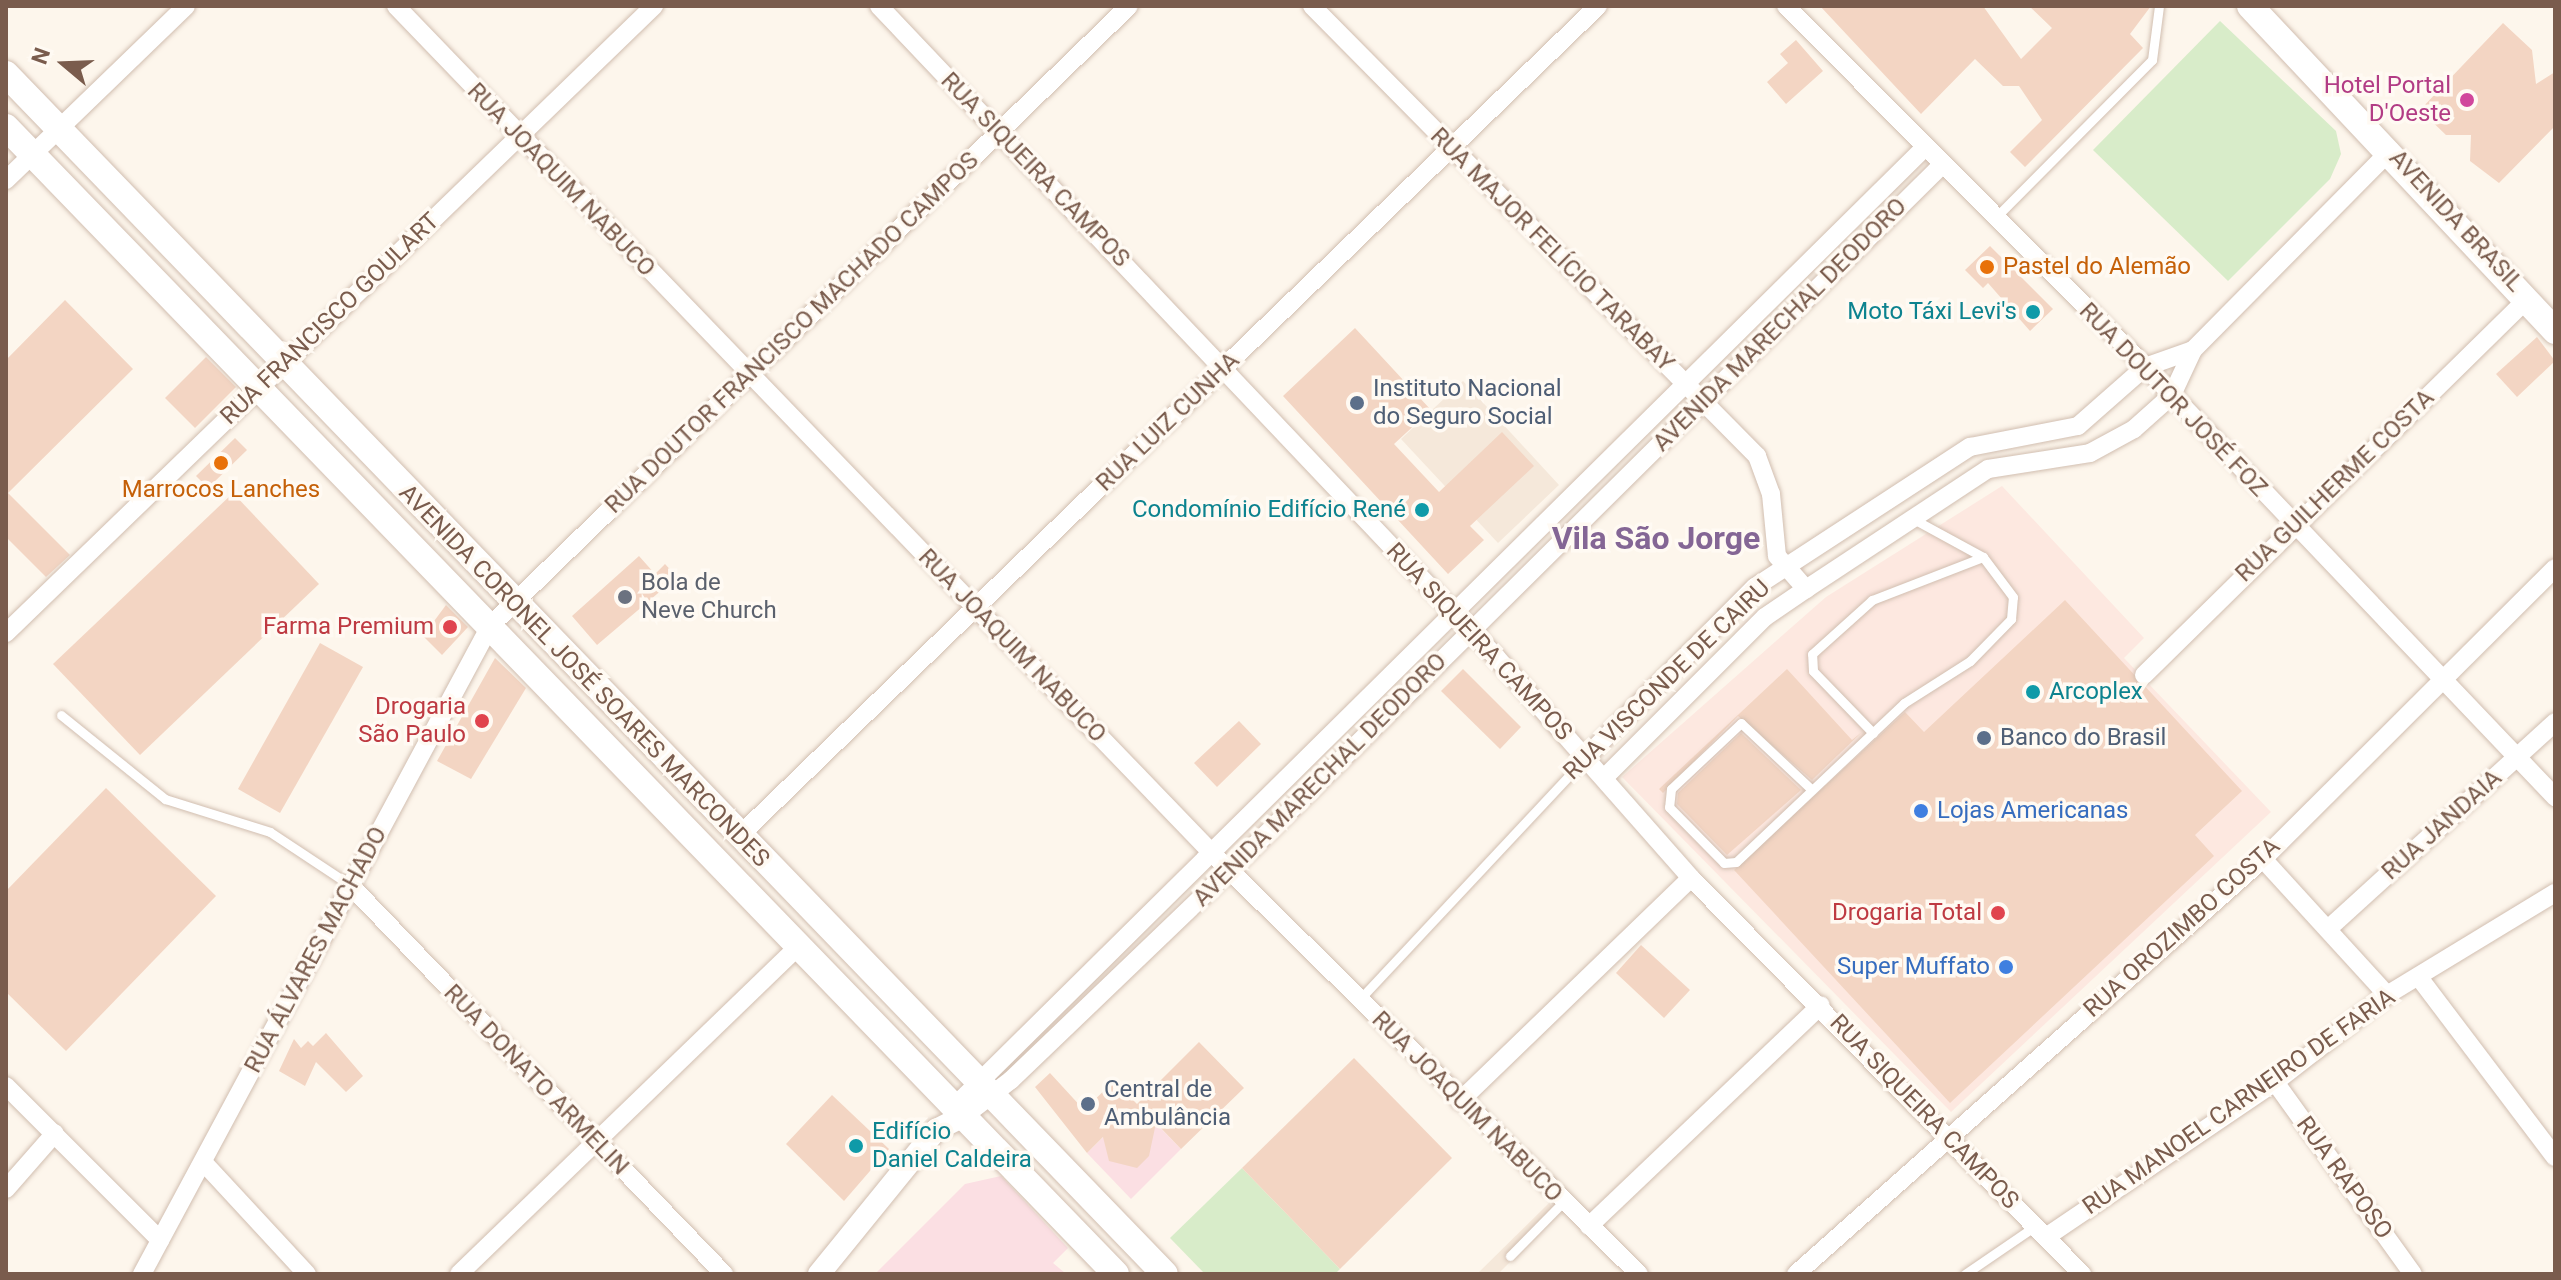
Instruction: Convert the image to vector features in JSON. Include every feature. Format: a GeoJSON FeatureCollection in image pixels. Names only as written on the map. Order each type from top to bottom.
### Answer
{"type":"FeatureCollection","features":[{"type":"Feature","properties":{"kind":"main road","name":"AVENIDA BRASIL"},"geometry":{"type":"LineString","coordinates":[[2250,6],[2391,150],[2527,299]]}},
{"type":"Feature","properties":{"kind":"main road","name":"AVENIDA CORONEL JOSÉ SOARES MARCONDES"},"geometry":{"type":"LineString","coordinates":[[6,74],[730,828],[1165,1274]]}},
{"type":"Feature","properties":{"kind":"main road","name":"AVENIDA CORONEL JOSÉ SOARES MARCONDES"},"geometry":{"type":"LineString","coordinates":[[6,127],[1116,1274]]}},
{"type":"Feature","properties":{"kind":"main road"},"geometry":{"type":"LineString","coordinates":[[2527,299],[2555,319]]}},
{"type":"Feature","properties":{"kind":"main road"},"geometry":{"type":"LineString","coordinates":[[2527,299],[2555,331]]}},
{"type":"Feature","properties":{"kind":"main road"},"geometry":{"type":"LineString","coordinates":[[699,842],[730,828]]}},
{"type":"Feature","properties":{"kind":"street"},"geometry":{"type":"LineString","coordinates":[[6,180],[186,6]]}},
{"type":"Feature","properties":{"kind":"street","name":"RUA JOAQUIM NABUCO"},"geometry":{"type":"LineString","coordinates":[[396,6],[747,375],[1211,852],[1460,1101],[1639,1274]]}},
{"type":"Feature","properties":{"kind":"street","name":"RUA FRANCISCO GOULART"},"geometry":{"type":"LineString","coordinates":[[6,633],[654,6]]}},
{"type":"Feature","properties":{"kind":"street","name":"RUA SIQUEIRA CAMPOS"},"geometry":{"type":"LineString","coordinates":[[879,6],[1224,367],[1587,756],[1691,878],[1821,1005],[2082,1274]]}},
{"type":"Feature","properties":{"kind":"street","name":"RUA DOUTOR FRANCISCO MACHADO CAMPOS"},"geometry":{"type":"LineString","coordinates":[[490,626],[1129,6]]}},
{"type":"Feature","properties":{"kind":"street","name":"RUA MAJOR FELÍCIO TARABAY"},"geometry":{"type":"LineString","coordinates":[[1312,6],[1757,456],[1784,569]]}},
{"type":"Feature","properties":{"kind":"street","name":"RUA LUIZ CUNHA"},"geometry":{"type":"LineString","coordinates":[[730,828],[976,608],[1598,6]]}},
{"type":"Feature","properties":{"kind":"street","name":"RUA DOUTOR JOSÉ FOZ"},"geometry":{"type":"LineString","coordinates":[[1786,6],[1941,166],[2145,367],[2293,526],[2555,797]]}},
{"type":"Feature","properties":{"kind":"street","name":"AVENIDA MARECHAL DEODORO"},"geometry":{"type":"LineString","coordinates":[[983,1089],[1211,852],[1924,148]]}},
{"type":"Feature","properties":{"kind":"street","name":"RUA VISCONDE DE CAIRU"},"geometry":{"type":"LineString","coordinates":[[1605,777],[1765,617],[1806,589],[1988,469],[2103,446],[2172,395],[2193,350],[2391,150]]}},
{"type":"Feature","properties":{"kind":"street","name":"AVENIDA MARECHAL DEODORO"},"geometry":{"type":"LineString","coordinates":[[959,1111],[1230,870],[1941,166]]}},
{"type":"Feature","properties":{"kind":"street","name":"RUA GUILHERME COSTA"},"geometry":{"type":"LineString","coordinates":[[2144,675],[2527,299]]}},
{"type":"Feature","properties":{"kind":"street","name":"RUA VISCONDE DE CAIRU"},"geometry":{"type":"LineString","coordinates":[[1587,756],[1755,587],[1970,447],[2078,426],[2145,367],[2193,350]]}},
{"type":"Feature","properties":{"kind":"street","name":"RUA OROZIMBO COSTA"},"geometry":{"type":"LineString","coordinates":[[1796,1274],[1947,1136],[2263,859],[2445,683],[2555,568]]}},
{"type":"Feature","properties":{"kind":"street"},"geometry":{"type":"LineString","coordinates":[[1784,569],[1806,589]]}},
{"type":"Feature","properties":{"kind":"street","name":"RUA ÁLVARES MACHADO"},"geometry":{"type":"LineString","coordinates":[[142,1274],[205,1164],[350,885],[490,626]]}},
{"type":"Feature","properties":{"kind":"street","name":"RUA JANDAIA"},"geometry":{"type":"LineString","coordinates":[[2329,928],[2555,722]]}},
{"type":"Feature","properties":{"kind":"street"},"geometry":{"type":"LineString","coordinates":[[2263,859],[2387,995]]}},
{"type":"Feature","properties":{"kind":"street"},"geometry":{"type":"LineString","coordinates":[[1460,1101],[1691,878]]}},
{"type":"Feature","properties":{"kind":"street","name":"RUA DONATO ARMELIN"},"geometry":{"type":"LineString","coordinates":[[350,885],[724,1274]]}},
{"type":"Feature","properties":{"kind":"street","name":"RUA MANOEL CARNEIRO DE FARIA"},"geometry":{"type":"LineString","coordinates":[[2040,1231],[2275,1082],[2387,995],[2421,980],[2555,893]]}},
{"type":"Feature","properties":{"kind":"street"},"geometry":{"type":"LineString","coordinates":[[459,1274],[799,946]]}},
{"type":"Feature","properties":{"kind":"street"},"geometry":{"type":"LineString","coordinates":[[2421,980],[2555,1157]]}},
{"type":"Feature","properties":{"kind":"street"},"geometry":{"type":"LineString","coordinates":[[1589,1226],[1821,1005]]}},
{"type":"Feature","properties":{"kind":"street","name":"RUA RAPOSO"},"geometry":{"type":"LineString","coordinates":[[2275,1082],[2413,1274]]}},
{"type":"Feature","properties":{"kind":"street"},"geometry":{"type":"LineString","coordinates":[[6,1086],[160,1240]]}},
{"type":"Feature","properties":{"kind":"street"},"geometry":{"type":"LineString","coordinates":[[819,1274],[936,1130],[959,1111]]}},
{"type":"Feature","properties":{"kind":"street"},"geometry":{"type":"LineString","coordinates":[[6,1189],[55,1133]]}},
{"type":"Feature","properties":{"kind":"street"},"geometry":{"type":"LineString","coordinates":[[205,1164],[307,1274]]}},
{"type":"Feature","properties":{"kind":"lane"},"geometry":{"type":"LineString","coordinates":[[1995,218],[2152,60],[2159,6]]}},
{"type":"Feature","properties":{"kind":"lane"},"geometry":{"type":"LineString","coordinates":[[1811,789],[1741,723],[1671,789],[1669,807],[1731,864],[1904,703],[1970,661],[2011,619],[2013,597],[1983,557],[1915,520]]}},
{"type":"Feature","properties":{"kind":"lane"},"geometry":{"type":"LineString","coordinates":[[1873,733],[1813,671],[1812,654],[1872,600],[1983,557]]}},
{"type":"Feature","properties":{"kind":"lane"},"geometry":{"type":"LineString","coordinates":[[61,715],[165,799],[270,832],[350,885]]}},
{"type":"Feature","properties":{"kind":"lane","name":"RUA VISCONDE DE CAIRU"},"geometry":{"type":"LineString","coordinates":[[1359,1000],[1587,756]]}},
{"type":"Feature","properties":{"kind":"lane"},"geometry":{"type":"LineString","coordinates":[[1510,1256],[1563,1202]]}},
{"type":"Feature","properties":{"kind":"lane"},"geometry":{"type":"LineString","coordinates":[[1965,1274],[2040,1231]]}},
{"type":"Feature","properties":{"kind":"shaded area"},"geometry":{"type":"Polygon","coordinates":[[[1463,381],[1559,485],[1498,543],[1401,439],[1463,381]]]}},
{"type":"Feature","properties":{"kind":"shaded area"},"geometry":{"type":"Polygon","coordinates":[[[2002,486],[2144,638],[2124,658],[2271,812],[1951,1112],[1622,777],[1826,597],[2002,486]]]}},
{"type":"Feature","properties":{"kind":"shaded area"},"geometry":{"type":"Polygon","coordinates":[[[1137,1104],[1181,1149],[1131,1199],[1087,1153],[1137,1104]]]}},
{"type":"Feature","properties":{"kind":"shaded area"},"geometry":{"type":"Polygon","coordinates":[[[1001,1176],[1068,1248],[1053,1263],[1065,1273],[1091,1274],[875,1274],[965,1184],[1001,1176]]]}},
{"type":"Feature","properties":{"kind":"shaded area"},"geometry":{"type":"Polygon","coordinates":[[[1549,1203],[1559,1213],[1498,1274],[1477,1274],[1549,1203]]]}},
{"type":"Feature","properties":{"kind":"green space"},"geometry":{"type":"Polygon","coordinates":[[[2220,21],[2336,131],[2341,154],[2330,179],[2228,281],[2093,150],[2220,21]]]}},
{"type":"Feature","properties":{"kind":"green space"},"geometry":{"type":"Polygon","coordinates":[[[1242,1168],[1340,1269],[1335,1274],[1205,1274],[1170,1238],[1242,1168]]]}},
{"type":"Feature","properties":{"kind":"building"},"geometry":{"type":"Polygon","coordinates":[[[1820,6],[1983,6],[2021,59],[2052,28],[2029,6],[2151,6],[2130,34],[2143,48],[2025,167],[2010,152],[2042,120],[2019,86],[2003,86],[1975,59],[1921,114],[1820,6]]]}},
{"type":"Feature","properties":{"kind":"building","name":"Hotel Portal D'Oeste"},"geometry":{"type":"Polygon","coordinates":[[[2503,23],[2532,50],[2536,84],[2555,72],[2555,126],[2499,183],[2470,161],[2471,135],[2446,135],[2420,110],[2503,23]]]}},
{"type":"Feature","properties":{"kind":"building"},"geometry":{"type":"Polygon","coordinates":[[[1796,40],[1823,71],[1786,104],[1767,82],[1788,63],[1780,54],[1796,40]]]}},
{"type":"Feature","properties":{"kind":"building"},"geometry":{"type":"Polygon","coordinates":[[[1990,246],[2053,309],[2030,331],[1988,283],[1983,288],[1965,270],[1990,246]]]}},
{"type":"Feature","properties":{"kind":"building"},"geometry":{"type":"Polygon","coordinates":[[[65,300],[133,369],[8,493],[70,555],[46,577],[6,537],[6,360],[65,300]]]}},
{"type":"Feature","properties":{"kind":"building"},"geometry":{"type":"Polygon","coordinates":[[[1355,328],[1431,410],[1394,444],[1439,492],[1502,432],[1534,466],[1470,526],[1484,540],[1448,574],[1283,396],[1355,328]]]}},
{"type":"Feature","properties":{"kind":"building"},"geometry":{"type":"Polygon","coordinates":[[[2537,337],[2555,361],[2517,397],[2496,374],[2537,337]]]}},
{"type":"Feature","properties":{"kind":"building"},"geometry":{"type":"Polygon","coordinates":[[[206,357],[236,387],[195,428],[165,398],[206,357]]]}},
{"type":"Feature","properties":{"kind":"building","name":"Marrocos Lanches"},"geometry":{"type":"Polygon","coordinates":[[[235,438],[247,450],[208,488],[196,476],[235,438]]]}},
{"type":"Feature","properties":{"kind":"building"},"geometry":{"type":"Polygon","coordinates":[[[233,493],[319,584],[140,755],[53,664],[233,493]]]}},
{"type":"Feature","properties":{"kind":"building","name":"Bola de Neve Church"},"geometry":{"type":"Polygon","coordinates":[[[639,556],[655,574],[665,564],[677,577],[597,645],[572,616],[639,556]]]}},
{"type":"Feature","properties":{"kind":"building"},"geometry":{"type":"Polygon","coordinates":[[[2065,600],[2242,791],[2195,835],[2214,856],[1950,1103],[1734,870],[1905,712],[1924,732],[2065,600]]]}},
{"type":"Feature","properties":{"kind":"building","name":"Farma Premium"},"geometry":{"type":"Polygon","coordinates":[[[446,605],[468,627],[442,655],[423,636],[446,605]]]}},
{"type":"Feature","properties":{"kind":"building"},"geometry":{"type":"Polygon","coordinates":[[[320,643],[363,667],[280,813],[238,789],[320,643]]]}},
{"type":"Feature","properties":{"kind":"building","name":"Drogaria São Paulo"},"geometry":{"type":"Polygon","coordinates":[[[495,658],[526,688],[471,779],[437,761],[495,658]]]}},
{"type":"Feature","properties":{"kind":"building"},"geometry":{"type":"Polygon","coordinates":[[[1463,669],[1521,727],[1500,749],[1441,691],[1463,669]]]}},
{"type":"Feature","properties":{"kind":"building"},"geometry":{"type":"Polygon","coordinates":[[[1787,669],[1852,740],[1862,732],[1812,780],[1738,716],[1663,793],[1659,789],[1787,669]]]}},
{"type":"Feature","properties":{"kind":"building"},"geometry":{"type":"Polygon","coordinates":[[[1239,721],[1261,744],[1217,787],[1194,763],[1239,721]]]}},
{"type":"Feature","properties":{"kind":"building"},"geometry":{"type":"Polygon","coordinates":[[[1741,733],[1801,790],[1727,855],[1677,804],[1678,793],[1741,733]]]}},
{"type":"Feature","properties":{"kind":"building"},"geometry":{"type":"Polygon","coordinates":[[[106,788],[216,896],[66,1051],[6,992],[6,891],[106,788]]]}},
{"type":"Feature","properties":{"kind":"building"},"geometry":{"type":"Polygon","coordinates":[[[1641,945],[1690,990],[1664,1018],[1616,973],[1641,945]]]}},
{"type":"Feature","properties":{"kind":"building"},"geometry":{"type":"Polygon","coordinates":[[[326,1033],[363,1076],[346,1092],[316,1062],[305,1086],[279,1071],[294,1039],[301,1048],[308,1041],[313,1046],[326,1033]]]}},
{"type":"Feature","properties":{"kind":"building"},"geometry":{"type":"Polygon","coordinates":[[[1199,1042],[1244,1088],[1181,1149],[1156,1123],[1149,1156],[1137,1168],[1109,1161],[1103,1137],[1087,1153],[1035,1087],[1050,1073],[1084,1110],[1114,1081],[1137,1104],[1199,1042]]]}},
{"type":"Feature","properties":{"kind":"building"},"geometry":{"type":"Polygon","coordinates":[[[1354,1058],[1452,1158],[1340,1269],[1242,1168],[1354,1058]]]}},
{"type":"Feature","properties":{"kind":"building","name":"Edifício Daniel Caldeira"},"geometry":{"type":"Polygon","coordinates":[[[832,1095],[889,1149],[844,1201],[786,1144],[832,1095]]]}},
{"type":"Feature","properties":{"kind":"place","name":"Hotel Portal D'Oeste"},"geometry":{"type":"Point","coordinates":[2467,100]}},
{"type":"Feature","properties":{"kind":"place","name":"Pastel do Alemão"},"geometry":{"type":"Point","coordinates":[1987,267]}},
{"type":"Feature","properties":{"kind":"place","name":"Moto Táxi Levi's"},"geometry":{"type":"Point","coordinates":[2033,312]}},
{"type":"Feature","properties":{"kind":"place","name":"Instituto Nacional do Seguro Social"},"geometry":{"type":"Point","coordinates":[1357,403]}},
{"type":"Feature","properties":{"kind":"place","name":"Marrocos Lanches"},"geometry":{"type":"Point","coordinates":[221,463]}},
{"type":"Feature","properties":{"kind":"place","name":"Condomínio Edifício René"},"geometry":{"type":"Point","coordinates":[1422,510]}},
{"type":"Feature","properties":{"kind":"place","name":"Bola de Neve Church"},"geometry":{"type":"Point","coordinates":[625,597]}},
{"type":"Feature","properties":{"kind":"place","name":"Farma Premium"},"geometry":{"type":"Point","coordinates":[450,627]}},
{"type":"Feature","properties":{"kind":"place","name":"Arcoplex"},"geometry":{"type":"Point","coordinates":[2033,692]}},
{"type":"Feature","properties":{"kind":"place","name":"Drogaria São Paulo"},"geometry":{"type":"Point","coordinates":[482,721]}},
{"type":"Feature","properties":{"kind":"place","name":"Banco do Brasil"},"geometry":{"type":"Point","coordinates":[1984,738]}},
{"type":"Feature","properties":{"kind":"place","name":"Lojas Americanas"},"geometry":{"type":"Point","coordinates":[1921,811]}},
{"type":"Feature","properties":{"kind":"place","name":"Drogaria Total"},"geometry":{"type":"Point","coordinates":[1998,913]}},
{"type":"Feature","properties":{"kind":"place","name":"Super Muffato"},"geometry":{"type":"Point","coordinates":[2006,967]}},
{"type":"Feature","properties":{"kind":"place","name":"Central de Ambulância"},"geometry":{"type":"Point","coordinates":[1088,1104]}},
{"type":"Feature","properties":{"kind":"place","name":"Edifício Daniel Caldeira"},"geometry":{"type":"Point","coordinates":[856,1146]}},
{"type":"Feature","properties":{"kind":"district","name":"Vila São Jorge"},"geometry":{"type":"Point","coordinates":[1656,538]}}]}
